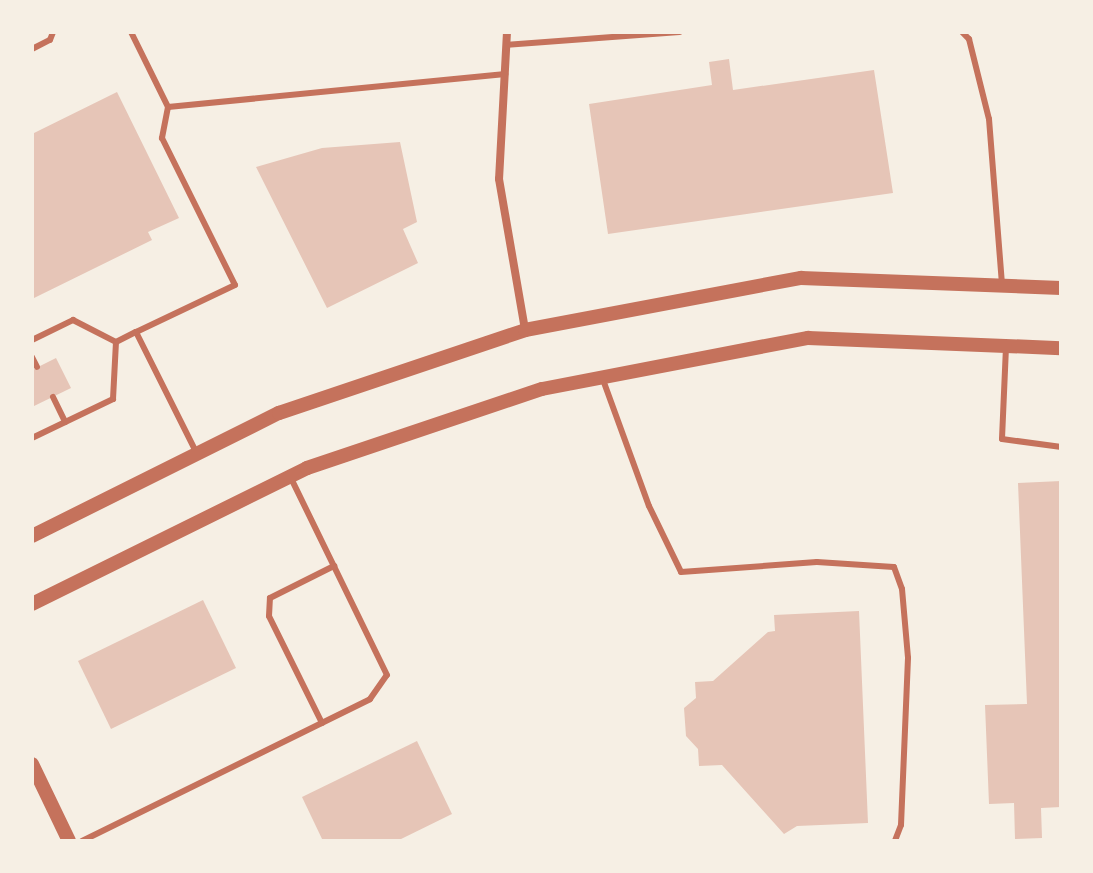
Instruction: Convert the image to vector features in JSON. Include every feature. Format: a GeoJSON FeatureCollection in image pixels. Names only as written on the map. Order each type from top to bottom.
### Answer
{"type":"FeatureCollection","features":[{"type":"Feature","properties":{"kind":"street"},"geometry":{"type":"LineString","coordinates":[[507,32],[499,179],[525,330]]}},
{"type":"Feature","properties":{"kind":"street"},"geometry":{"type":"LineString","coordinates":[[32,536],[279,413],[525,330],[801,278],[1061,288]]}},
{"type":"Feature","properties":{"kind":"street"},"geometry":{"type":"LineString","coordinates":[[32,604],[290,476],[542,389],[808,338],[1061,348]]}},
{"type":"Feature","properties":{"kind":"street"},"geometry":{"type":"LineString","coordinates":[[32,764],[69,841]]}},
{"type":"Feature","properties":{"kind":"lane"},"geometry":{"type":"LineString","coordinates":[[32,49],[50,40],[53,32]]}},
{"type":"Feature","properties":{"kind":"lane"},"geometry":{"type":"LineString","coordinates":[[116,342],[235,285],[162,138],[168,107],[131,32]]}},
{"type":"Feature","properties":{"kind":"lane"},"geometry":{"type":"LineString","coordinates":[[506,45],[680,32]]}},
{"type":"Feature","properties":{"kind":"lane"},"geometry":{"type":"LineString","coordinates":[[962,32],[969,39],[989,119],[1002,284]]}},
{"type":"Feature","properties":{"kind":"lane"},"geometry":{"type":"LineString","coordinates":[[168,107],[505,74]]}},
{"type":"Feature","properties":{"kind":"lane"},"geometry":{"type":"LineString","coordinates":[[32,340],[73,320],[116,342]]}},
{"type":"Feature","properties":{"kind":"lane"},"geometry":{"type":"LineString","coordinates":[[136,332],[197,454]]}},
{"type":"Feature","properties":{"kind":"lane"},"geometry":{"type":"LineString","coordinates":[[32,438],[113,399],[116,342]]}},
{"type":"Feature","properties":{"kind":"lane"},"geometry":{"type":"LineString","coordinates":[[1006,344],[1002,439],[1061,447]]}},
{"type":"Feature","properties":{"kind":"lane"},"geometry":{"type":"LineString","coordinates":[[32,357],[37,367]]}},
{"type":"Feature","properties":{"kind":"lane"},"geometry":{"type":"LineString","coordinates":[[602,377],[649,506],[681,572],[817,562],[894,567],[902,589],[908,658],[901,825],[895,841]]}},
{"type":"Feature","properties":{"kind":"lane"},"geometry":{"type":"LineString","coordinates":[[53,397],[65,422]]}},
{"type":"Feature","properties":{"kind":"lane"},"geometry":{"type":"LineString","coordinates":[[82,841],[370,699],[387,675],[290,476]]}},
{"type":"Feature","properties":{"kind":"lane"},"geometry":{"type":"LineString","coordinates":[[322,723],[269,616],[270,598],[334,566]]}},
{"type":"Feature","properties":{"kind":"building"},"geometry":{"type":"Polygon","coordinates":[[[729,59],[733,90],[874,70],[893,193],[608,234],[589,104],[712,85],[709,62],[729,59]]]}},
{"type":"Feature","properties":{"kind":"building"},"geometry":{"type":"Polygon","coordinates":[[[117,92],[179,218],[148,232],[152,240],[32,299],[32,134],[117,92]]]}},
{"type":"Feature","properties":{"kind":"building"},"geometry":{"type":"Polygon","coordinates":[[[400,142],[417,222],[403,229],[418,263],[327,308],[256,167],[322,148],[400,142]]]}},
{"type":"Feature","properties":{"kind":"building"},"geometry":{"type":"Polygon","coordinates":[[[56,358],[71,388],[32,407],[32,370],[56,358]]]}},
{"type":"Feature","properties":{"kind":"building"},"geometry":{"type":"Polygon","coordinates":[[[1061,481],[1061,807],[1041,808],[1042,838],[1015,839],[1014,803],[989,804],[985,705],[1027,704],[1018,483],[1061,481]]]}},
{"type":"Feature","properties":{"kind":"building"},"geometry":{"type":"Polygon","coordinates":[[[203,600],[236,668],[111,729],[78,661],[203,600]]]}},
{"type":"Feature","properties":{"kind":"building"},"geometry":{"type":"Polygon","coordinates":[[[859,611],[868,823],[797,826],[784,834],[722,765],[699,766],[698,749],[686,736],[684,708],[696,698],[695,682],[713,681],[768,632],[775,631],[774,615],[859,611]]]}},
{"type":"Feature","properties":{"kind":"building"},"geometry":{"type":"Polygon","coordinates":[[[417,741],[452,814],[397,841],[323,841],[302,797],[417,741]]]}}]}
